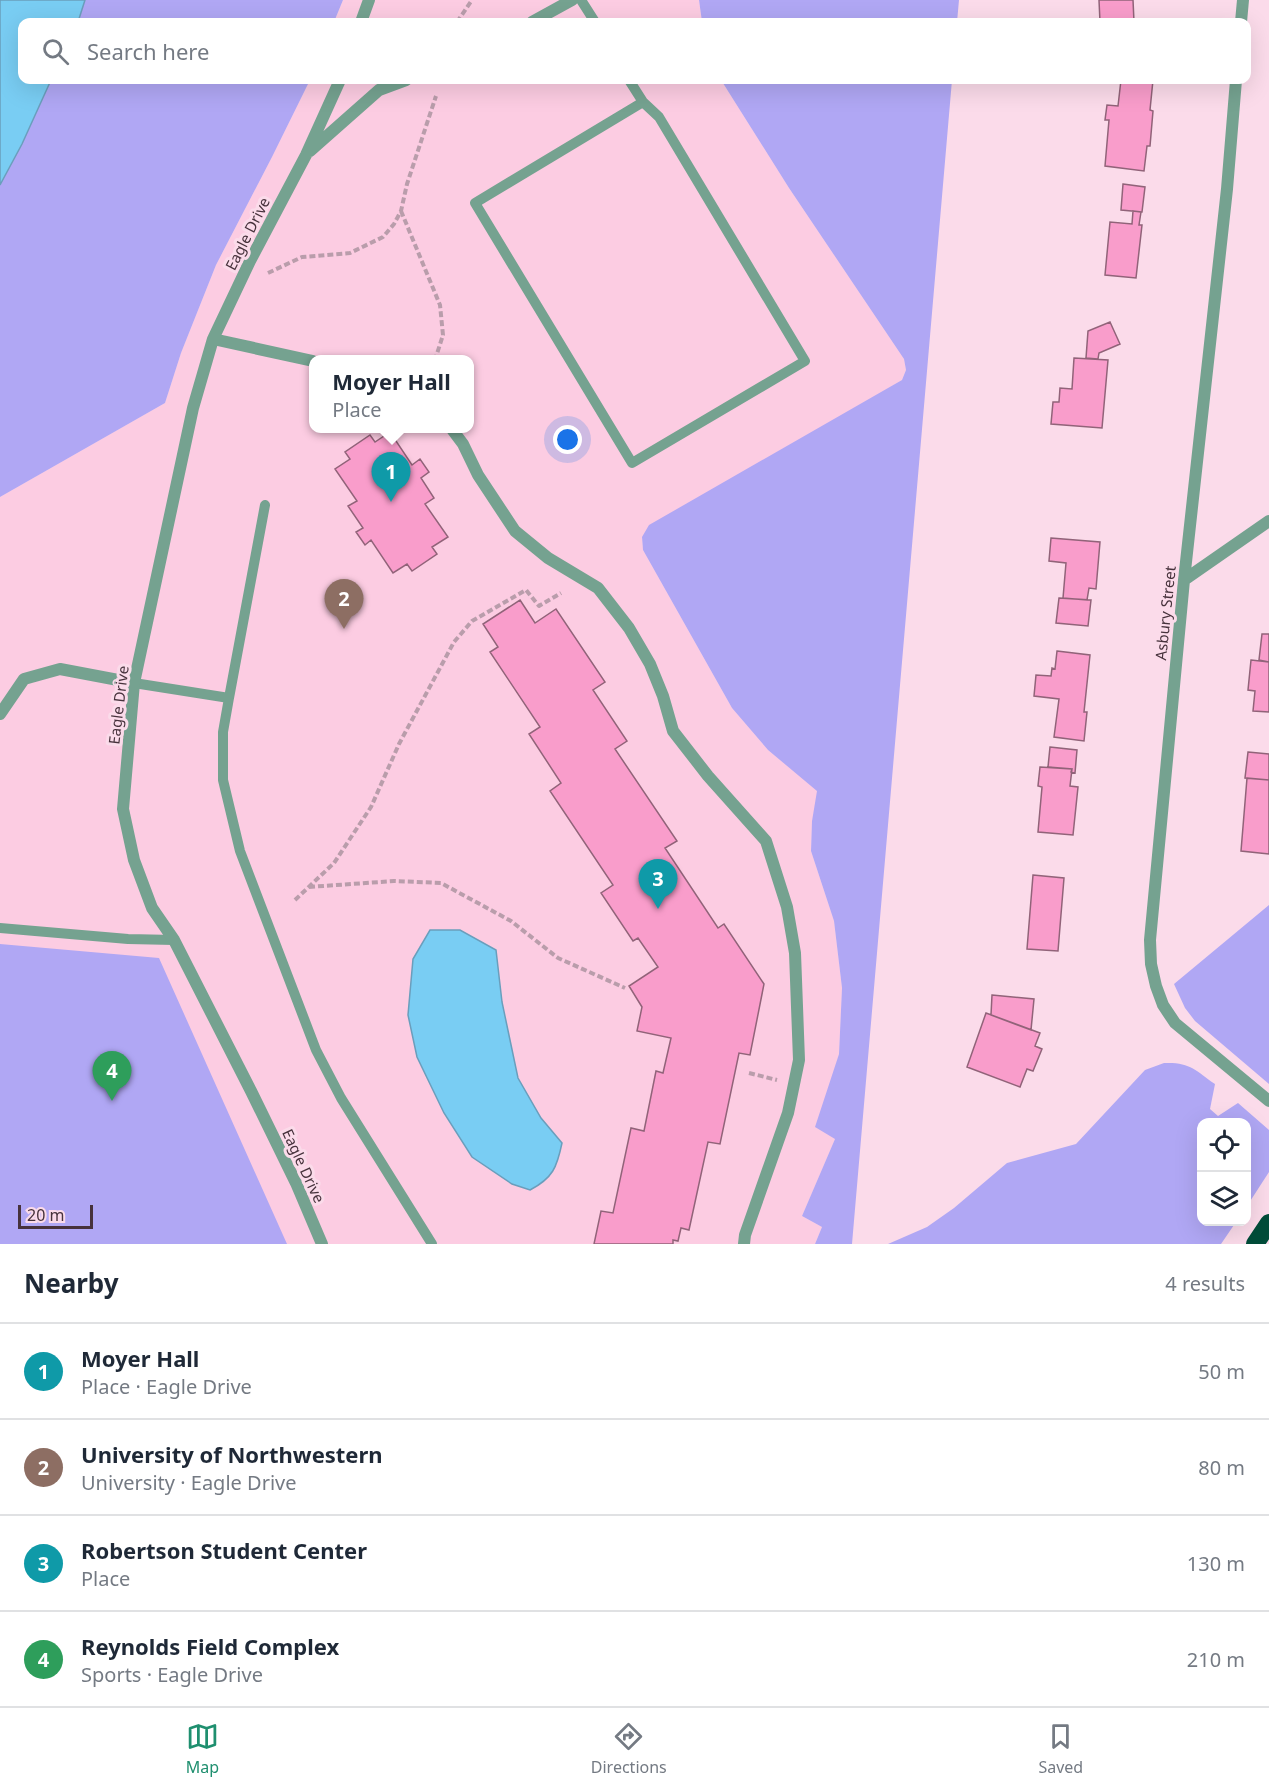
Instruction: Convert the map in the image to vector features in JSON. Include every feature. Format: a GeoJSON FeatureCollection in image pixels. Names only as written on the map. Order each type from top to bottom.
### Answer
{"type":"FeatureCollection","features":[{"type":"Feature","properties":{"kind":"highway"},"geometry":{"type":"LineString","coordinates":[[1255,1244],[1269,1223]]}},
{"type":"Feature","properties":{"kind":"street"},"geometry":{"type":"LineString","coordinates":[[362,18],[369,0]]}},
{"type":"Feature","properties":{"kind":"street"},"geometry":{"type":"LineString","coordinates":[[538,18],[572,0]]}},
{"type":"Feature","properties":{"kind":"street"},"geometry":{"type":"LineString","coordinates":[[1241,18],[1243,0]]}},
{"type":"Feature","properties":{"kind":"street","name":"Eagle Drive"},"geometry":{"type":"LineString","coordinates":[[321,1244],[296,1183],[174,940],[152,908],[134,860],[123,809],[134,683],[193,408],[213,339],[250,261],[306,155],[338,84]]}},
{"type":"Feature","properties":{"kind":"street"},"geometry":{"type":"LineString","coordinates":[[373,84],[378,90]]}},
{"type":"Feature","properties":{"kind":"street","name":"Eagle Drive"},"geometry":{"type":"LineString","coordinates":[[306,155],[378,90],[395,84]]}},
{"type":"Feature","properties":{"kind":"street","name":"Asbury Street"},"geometry":{"type":"LineString","coordinates":[[1236,84],[1226,201],[1184,580],[1150,940],[1151,964],[1163,1005],[1174,1023],[1269,1101]]}},
{"type":"Feature","properties":{"kind":"street"},"geometry":{"type":"LineString","coordinates":[[213,339],[309,360]]}},
{"type":"Feature","properties":{"kind":"street"},"geometry":{"type":"LineString","coordinates":[[454,433],[463,444],[478,475],[515,531],[548,558],[598,588],[629,628],[650,664],[663,696],[673,731],[708,776],[766,841],[787,907],[795,953],[799,1060],[788,1113],[745,1235],[744,1244]]}},
{"type":"Feature","properties":{"kind":"street"},"geometry":{"type":"LineString","coordinates":[[1184,580],[1269,521]]}},
{"type":"Feature","properties":{"kind":"street"},"geometry":{"type":"LineString","coordinates":[[0,714],[24,679],[60,669],[134,683]]}},
{"type":"Feature","properties":{"kind":"lane"},"geometry":{"type":"LineString","coordinates":[[581,0],[592,18]]}},
{"type":"Feature","properties":{"kind":"lane"},"geometry":{"type":"LineString","coordinates":[[632,84],[643,102],[659,117],[805,361],[632,464],[476,203],[643,102]]}},
{"type":"Feature","properties":{"kind":"lane"},"geometry":{"type":"LineString","coordinates":[[265,505],[223,732],[223,780],[240,851],[316,1050],[341,1098],[432,1244]]}},
{"type":"Feature","properties":{"kind":"lane"},"geometry":{"type":"LineString","coordinates":[[134,683],[229,698]]}},
{"type":"Feature","properties":{"kind":"lane"},"geometry":{"type":"LineString","coordinates":[[0,928],[128,939],[174,940]]}},
{"type":"Feature","properties":{"kind":"path"},"geometry":{"type":"LineString","coordinates":[[460,18],[472,0]]}},
{"type":"Feature","properties":{"kind":"path"},"geometry":{"type":"LineString","coordinates":[[268,273],[302,257],[350,254],[383,237],[401,211],[407,184],[436,96]]}},
{"type":"Feature","properties":{"kind":"path"},"geometry":{"type":"LineString","coordinates":[[401,211],[440,305],[443,335],[437,355]]}},
{"type":"Feature","properties":{"kind":"path"},"geometry":{"type":"LineString","coordinates":[[295,900],[334,863],[371,807],[399,744],[454,642],[472,621],[526,590],[538,606],[561,593]]}},
{"type":"Feature","properties":{"kind":"path"},"geometry":{"type":"LineString","coordinates":[[309,887],[394,881],[441,884],[512,921],[558,958],[625,988]]}},
{"type":"Feature","properties":{"kind":"path"},"geometry":{"type":"LineString","coordinates":[[749,1073],[784,1081]]}},
{"type":"Feature","properties":{"kind":"shaded area"},"geometry":{"type":"Polygon","coordinates":[[[85,0],[343,0],[336,18],[79,18],[85,0]]]}},
{"type":"Feature","properties":{"kind":"shaded area"},"geometry":{"type":"Polygon","coordinates":[[[343,0],[699,0],[701,18],[336,18],[343,0]]]}},
{"type":"Feature","properties":{"kind":"shaded area"},"geometry":{"type":"Polygon","coordinates":[[[699,0],[959,0],[957,18],[701,18],[699,0]]]}},
{"type":"Feature","properties":{"kind":"shaded area"},"geometry":{"type":"Polygon","coordinates":[[[49,84],[308,84],[216,265],[181,353],[165,403],[0,497],[0,185],[22,144],[49,84]]]}},
{"type":"Feature","properties":{"kind":"shaded area"},"geometry":{"type":"Polygon","coordinates":[[[308,84],[724,84],[789,188],[904,359],[906,370],[902,380],[642,537],[643,550],[732,708],[768,750],[818,791],[812,821],[811,851],[834,921],[842,988],[839,1054],[830,1086],[835,1139],[802,1216],[822,1227],[815,1244],[0,1244],[0,497],[165,403],[181,353],[216,265],[308,84]]]}},
{"type":"Feature","properties":{"kind":"shaded area"},"geometry":{"type":"Polygon","coordinates":[[[724,84],[952,84],[852,1244],[815,1244],[822,1227],[802,1216],[835,1139],[815,1127],[839,1054],[842,988],[834,921],[811,851],[812,821],[817,791],[768,750],[732,708],[643,550],[642,537],[649,525],[902,380],[906,370],[904,359],[789,188],[724,84]]]}},
{"type":"Feature","properties":{"kind":"shaded area"},"geometry":{"type":"Polygon","coordinates":[[[1269,905],[1269,1084],[1195,1021],[1185,1008],[1174,984],[1269,905]]]}},
{"type":"Feature","properties":{"kind":"shaded area"},"geometry":{"type":"Polygon","coordinates":[[[0,944],[159,958],[287,1244],[0,1244],[0,944]]]}},
{"type":"Feature","properties":{"kind":"shaded area"},"geometry":{"type":"Polygon","coordinates":[[[1164,1063],[1173,1063],[1197,1071],[1215,1084],[1210,1109],[1218,1116],[1238,1103],[1269,1130],[1269,1172],[1251,1200],[1251,1118],[1197,1118],[1197,1226],[1233,1226],[1221,1244],[888,1244],[927,1227],[954,1208],[1007,1163],[1076,1144],[1145,1070],[1164,1063]]]}},
{"type":"Feature","properties":{"kind":"water"},"geometry":{"type":"Polygon","coordinates":[[[0,0],[85,0],[79,18],[18,18],[18,84],[49,84],[22,144],[0,185],[0,0]]]}},
{"type":"Feature","properties":{"kind":"water"},"geometry":{"type":"Polygon","coordinates":[[[430,930],[460,930],[496,950],[502,1002],[518,1078],[541,1118],[562,1143],[553,1171],[544,1181],[530,1190],[512,1184],[472,1157],[444,1113],[417,1057],[408,1015],[413,959],[430,930]]]}},
{"type":"Feature","properties":{"kind":"building"},"geometry":{"type":"Polygon","coordinates":[[[1099,0],[1133,0],[1134,18],[1100,18],[1099,0]]]}},
{"type":"Feature","properties":{"kind":"building"},"geometry":{"type":"Polygon","coordinates":[[[1121,84],[1153,84],[1150,146],[1147,146],[1144,171],[1105,166],[1109,120],[1105,120],[1107,105],[1118,106],[1121,84]]]}},
{"type":"Feature","properties":{"kind":"building"},"geometry":{"type":"Polygon","coordinates":[[[1123,184],[1145,187],[1142,212],[1121,210],[1123,184]]]}},
{"type":"Feature","properties":{"kind":"building"},"geometry":{"type":"Polygon","coordinates":[[[1133,211],[1141,212],[1139,225],[1142,225],[1136,278],[1105,275],[1110,222],[1132,224],[1133,211]]]}},
{"type":"Feature","properties":{"kind":"building"},"geometry":{"type":"Polygon","coordinates":[[[1110,322],[1120,344],[1099,353],[1098,359],[1086,358],[1088,331],[1110,322]]]}},
{"type":"Feature","properties":{"kind":"building"},"geometry":{"type":"Polygon","coordinates":[[[1074,358],[1108,360],[1102,428],[1051,424],[1053,402],[1059,402],[1060,388],[1072,389],[1074,358]]]}},
{"type":"Feature","properties":{"kind":"building"},"geometry":{"type":"Polygon","coordinates":[[[391,433],[412,465],[420,459],[429,472],[421,478],[434,498],[425,504],[448,537],[432,547],[437,554],[412,571],[407,564],[393,573],[371,540],[365,545],[356,532],[363,528],[348,506],[357,501],[335,469],[350,459],[345,452],[370,435],[375,442],[391,433]]]}},
{"type":"Feature","properties":{"kind":"building"},"geometry":{"type":"Polygon","coordinates":[[[1051,538],[1100,542],[1096,589],[1089,588],[1087,600],[1063,598],[1066,563],[1049,561],[1051,538]]]}},
{"type":"Feature","properties":{"kind":"building"},"geometry":{"type":"Polygon","coordinates":[[[1059,598],[1091,600],[1088,626],[1056,623],[1059,598]]]}},
{"type":"Feature","properties":{"kind":"building"},"geometry":{"type":"Polygon","coordinates":[[[520,600],[535,623],[556,609],[605,682],[593,690],[627,741],[615,749],[677,841],[665,848],[718,928],[724,924],[764,984],[750,1055],[739,1053],[720,1144],[708,1142],[689,1230],[681,1228],[678,1241],[673,1240],[673,1244],[594,1244],[601,1211],[613,1213],[631,1128],[644,1131],[656,1071],[663,1073],[671,1038],[637,1031],[642,1007],[629,986],[658,967],[638,938],[633,941],[601,893],[613,885],[550,791],[561,783],[529,734],[540,727],[490,652],[498,647],[483,624],[520,600]]]}},
{"type":"Feature","properties":{"kind":"building"},"geometry":{"type":"Polygon","coordinates":[[[1262,634],[1269,634],[1269,662],[1259,660],[1262,634]]]}},
{"type":"Feature","properties":{"kind":"building"},"geometry":{"type":"Polygon","coordinates":[[[1057,651],[1090,655],[1084,712],[1087,712],[1084,741],[1054,737],[1059,699],[1034,696],[1036,675],[1051,676],[1052,668],[1055,669],[1057,651]]]}},
{"type":"Feature","properties":{"kind":"building"},"geometry":{"type":"Polygon","coordinates":[[[1251,660],[1269,662],[1269,712],[1253,711],[1255,691],[1248,690],[1251,660]]]}},
{"type":"Feature","properties":{"kind":"building"},"geometry":{"type":"Polygon","coordinates":[[[1050,747],[1077,750],[1075,773],[1071,772],[1072,769],[1048,767],[1050,747]]]}},
{"type":"Feature","properties":{"kind":"building"},"geometry":{"type":"Polygon","coordinates":[[[1248,752],[1269,754],[1269,780],[1245,778],[1248,752]]]}},
{"type":"Feature","properties":{"kind":"building"},"geometry":{"type":"Polygon","coordinates":[[[1040,767],[1072,769],[1070,786],[1078,787],[1073,835],[1038,832],[1042,787],[1038,786],[1040,767]]]}},
{"type":"Feature","properties":{"kind":"building"},"geometry":{"type":"Polygon","coordinates":[[[1247,778],[1269,780],[1269,854],[1241,851],[1247,778]]]}},
{"type":"Feature","properties":{"kind":"building"},"geometry":{"type":"Polygon","coordinates":[[[1033,875],[1064,878],[1058,951],[1027,949],[1033,875]]]}},
{"type":"Feature","properties":{"kind":"building"},"geometry":{"type":"Polygon","coordinates":[[[992,995],[1034,999],[1031,1030],[991,1015],[992,995]]]}},
{"type":"Feature","properties":{"kind":"building"},"geometry":{"type":"Polygon","coordinates":[[[986,1013],[1040,1033],[1035,1046],[1042,1049],[1033,1071],[1027,1069],[1020,1087],[967,1067],[986,1013]]]}},
{"type":"Feature","properties":{"kind":"place","name":"Moyer Hall"},"geometry":{"type":"Point","coordinates":[391,502]}},
{"type":"Feature","properties":{"kind":"place","name":"University of Northwestern"},"geometry":{"type":"Point","coordinates":[344,629]}},
{"type":"Feature","properties":{"kind":"place","name":"Robertson Student Center"},"geometry":{"type":"Point","coordinates":[658,909]}},
{"type":"Feature","properties":{"kind":"place","name":"Reynolds Field Complex"},"geometry":{"type":"Point","coordinates":[112,1101]}}]}
